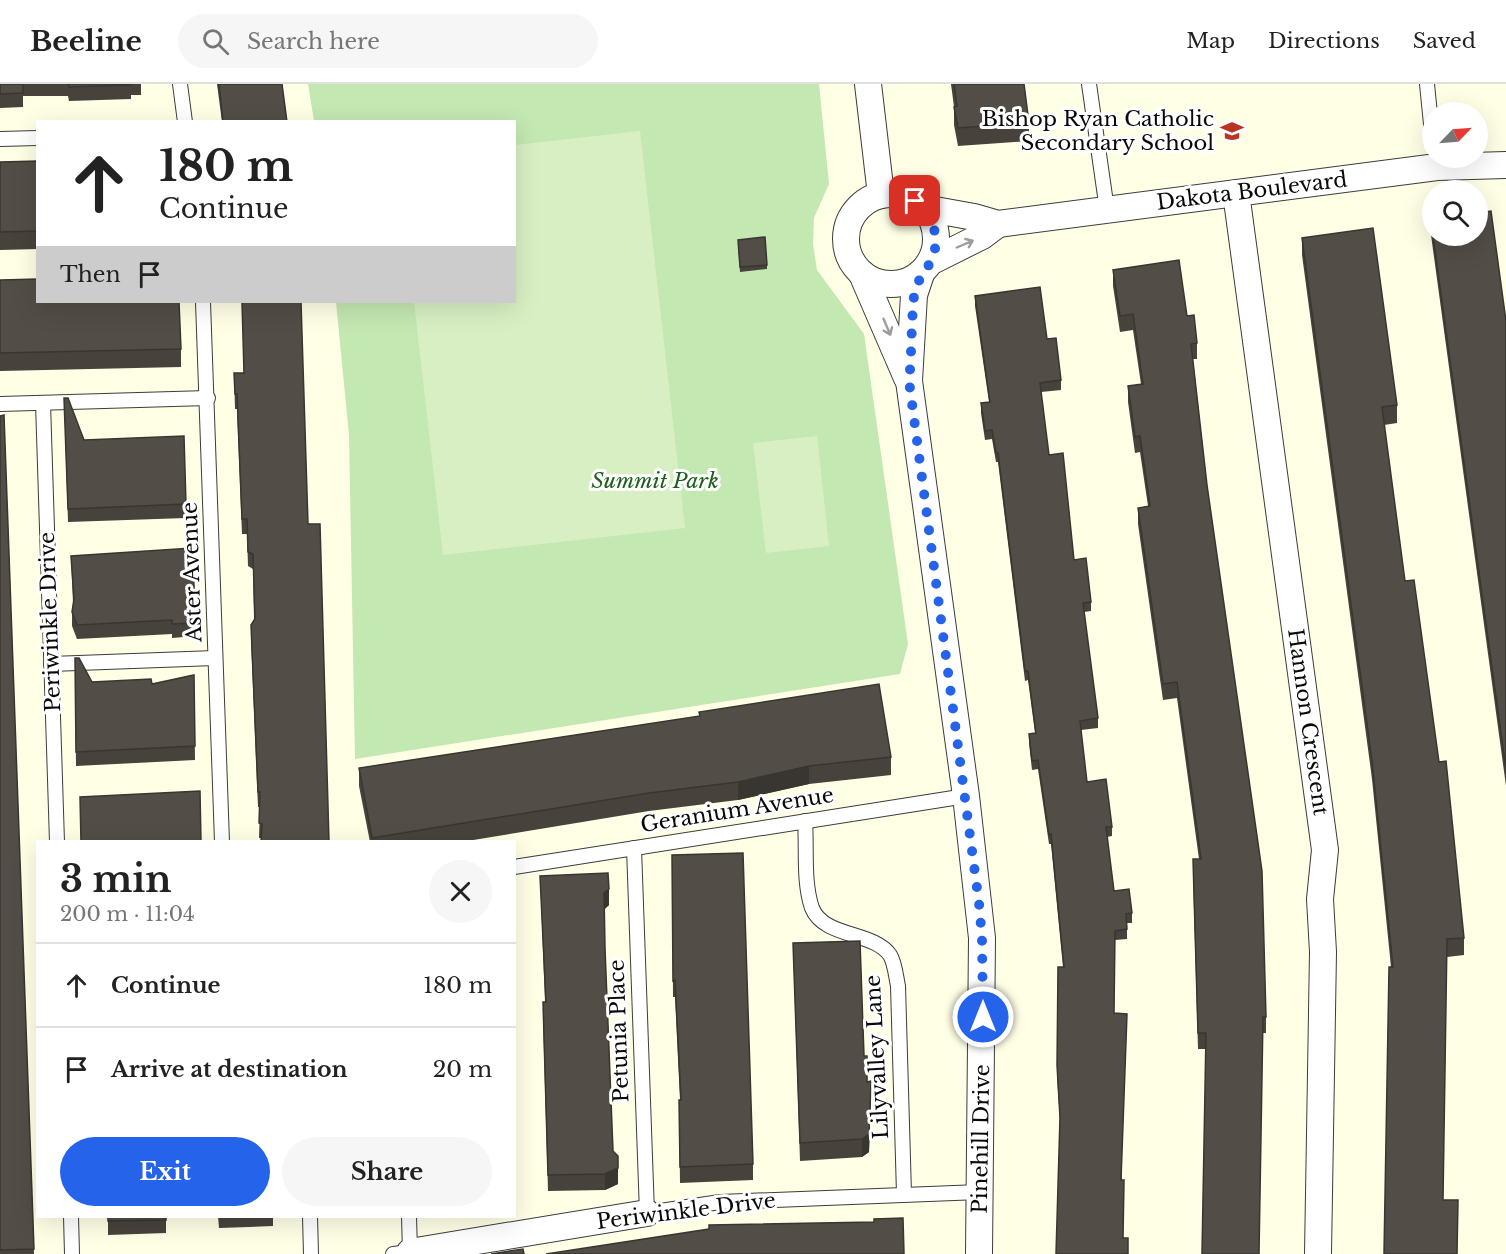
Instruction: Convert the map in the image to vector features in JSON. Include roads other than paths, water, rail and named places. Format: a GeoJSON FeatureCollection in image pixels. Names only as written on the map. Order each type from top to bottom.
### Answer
{"type":"FeatureCollection","features":[{"type":"Feature","properties":{"kind":"street"},"geometry":{"type":"LineString","coordinates":[[868,84],[881,195]]}},
{"type":"Feature","properties":{"kind":"street","name":"Dakota Boulevard"},"geometry":{"type":"LineString","coordinates":[[924,208],[974,217],[998,225],[1236,193],[1422,164]]}},
{"type":"Feature","properties":{"kind":"street","name":"Dakota Boulevard"},"geometry":{"type":"LineString","coordinates":[[1488,164],[1506,165]]}},
{"type":"Feature","properties":{"kind":"street","name":"Hannon Crescent"},"geometry":{"type":"LineString","coordinates":[[1236,193],[1325,850],[1320,899],[1323,952],[1318,1254]]}},
{"type":"Feature","properties":{"kind":"street"},"geometry":{"type":"LineString","coordinates":[[881,195],[904,196],[924,208],[932,220],[936,234],[936,249],[926,268],[898,284],[885,284],[862,274],[848,250],[846,236],[849,222],[857,210],[868,201],[881,195]]}},
{"type":"Feature","properties":{"kind":"street","name":"Dakota Boulevard"},"geometry":{"type":"LineString","coordinates":[[926,268],[998,225]]}},
{"type":"Feature","properties":{"kind":"street","name":"Pinehill Drive"},"geometry":{"type":"LineString","coordinates":[[926,268],[914,295],[913,351],[909,381],[966,796],[982,938],[979,1254]]}},
{"type":"Feature","properties":{"kind":"street","name":"Pinehill Drive"},"geometry":{"type":"LineString","coordinates":[[862,274],[909,381]]}},
{"type":"Feature","properties":{"kind":"street","name":"Periwinkle Drive"},"geometry":{"type":"LineString","coordinates":[[402,1253],[647,1213]]}},
{"type":"Feature","properties":{"kind":"lane"},"geometry":{"type":"LineString","coordinates":[[180,84],[185,120]]}},
{"type":"Feature","properties":{"kind":"lane"},"geometry":{"type":"LineString","coordinates":[[1089,84],[1107,210]]}},
{"type":"Feature","properties":{"kind":"lane"},"geometry":{"type":"LineString","coordinates":[[1427,84],[1429,102]]}},
{"type":"Feature","properties":{"kind":"lane"},"geometry":{"type":"LineString","coordinates":[[0,139],[36,138]]}},
{"type":"Feature","properties":{"kind":"lane","name":"Aster Avenue"},"geometry":{"type":"LineString","coordinates":[[203,303],[222,840]]}},
{"type":"Feature","properties":{"kind":"lane"},"geometry":{"type":"LineString","coordinates":[[0,404],[208,398]]}},
{"type":"Feature","properties":{"kind":"lane","name":"Periwinkle Drive"},"geometry":{"type":"LineString","coordinates":[[43,403],[57,840]]}},
{"type":"Feature","properties":{"kind":"lane"},"geometry":{"type":"LineString","coordinates":[[51,664],[215,658]]}},
{"type":"Feature","properties":{"kind":"lane","name":"Geranium Avenue"},"geometry":{"type":"LineString","coordinates":[[516,867],[966,796]]}},
{"type":"Feature","properties":{"kind":"lane","name":"Lilyvalley Lane"},"geometry":{"type":"LineString","coordinates":[[805,821],[808,891],[813,909],[825,923],[882,948],[890,955],[893,964],[898,986],[904,1194]]}},
{"type":"Feature","properties":{"kind":"lane","name":"Petunia Place"},"geometry":{"type":"LineString","coordinates":[[634,848],[647,1213]]}},
{"type":"Feature","properties":{"kind":"lane","name":"Periwinkle Drive"},"geometry":{"type":"LineString","coordinates":[[647,1213],[720,1202],[980,1192]]}},
{"type":"Feature","properties":{"kind":"lane"},"geometry":{"type":"LineString","coordinates":[[71,1218],[72,1254]]}},
{"type":"Feature","properties":{"kind":"lane"},"geometry":{"type":"LineString","coordinates":[[310,1218],[311,1254]]}},
{"type":"Feature","properties":{"kind":"lane"},"geometry":{"type":"LineString","coordinates":[[402,1253],[409,1218]]}},
{"type":"Feature","properties":{"kind":"place","name":"Bishop Ryan Catholic Secondary School"},"geometry":{"type":"Point","coordinates":[1232,131]}},
{"type":"Feature","properties":{"kind":"park label","name":"Summit Park"},"geometry":{"type":"Point","coordinates":[655,481]}}]}
